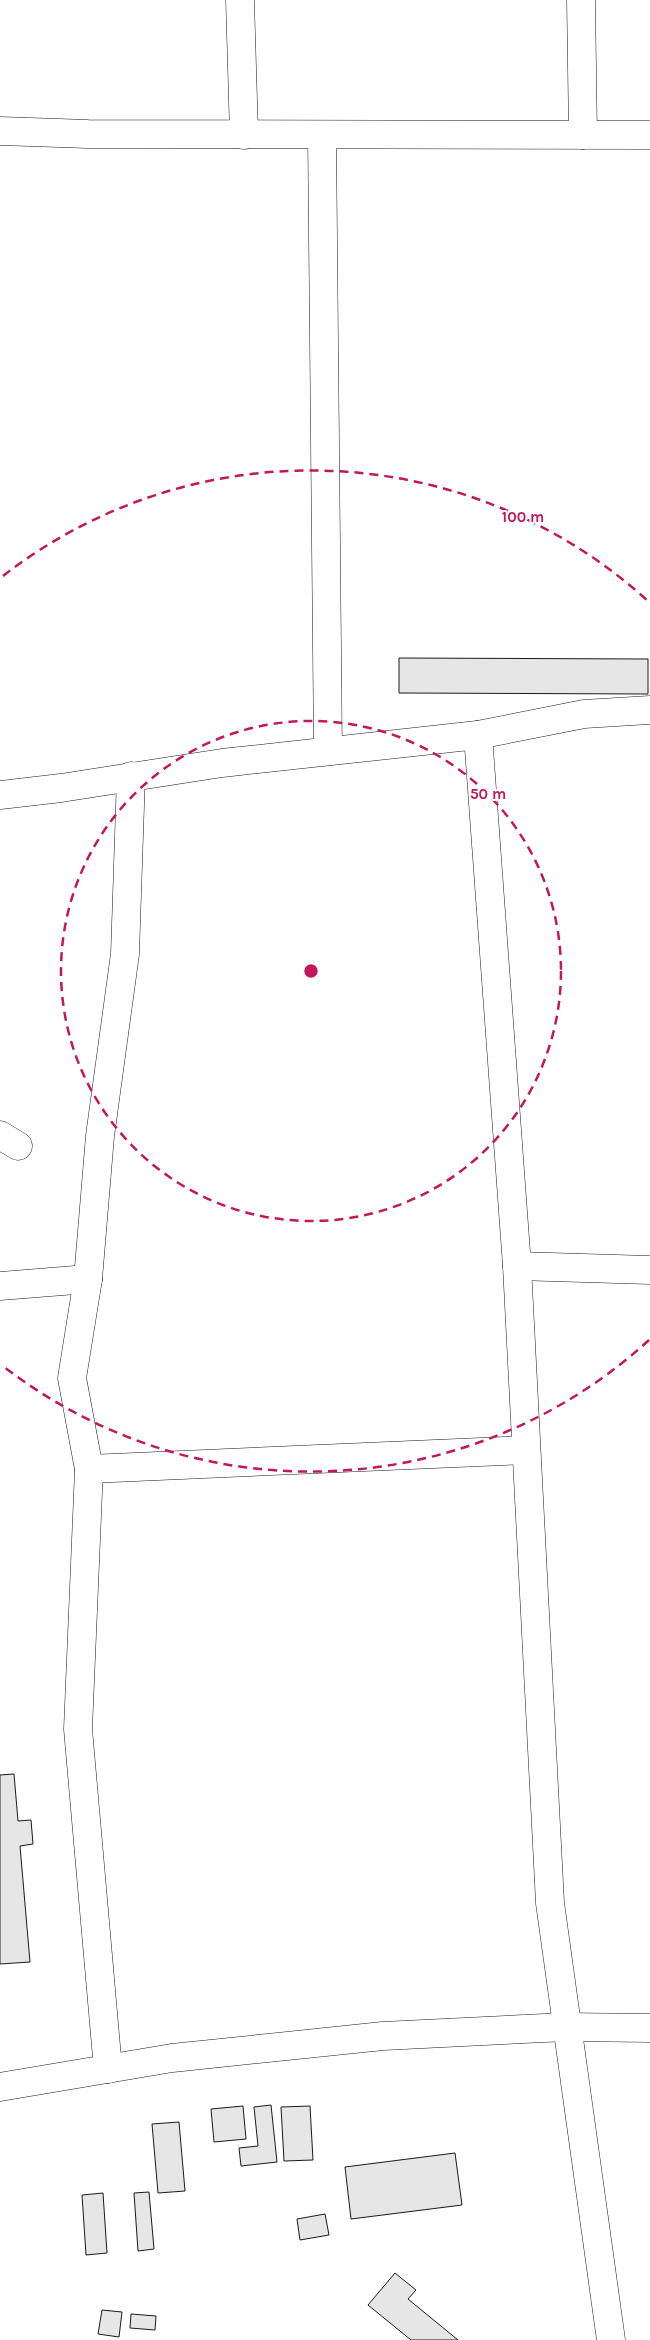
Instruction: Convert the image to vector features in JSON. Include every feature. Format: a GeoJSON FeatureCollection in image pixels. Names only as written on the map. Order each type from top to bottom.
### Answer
{"type":"FeatureCollection","features":[{"type":"Feature","properties":{"kind":"street"},"geometry":{"type":"LineString","coordinates":[[240,0],[244,135]]}},
{"type":"Feature","properties":{"kind":"street"},"geometry":{"type":"LineString","coordinates":[[581,0],[583,135]]}},
{"type":"Feature","properties":{"kind":"street"},"geometry":{"type":"LineString","coordinates":[[0,131],[88,134],[244,135],[650,135]]}},
{"type":"Feature","properties":{"kind":"street"},"geometry":{"type":"LineString","coordinates":[[322,135],[328,750]]}},
{"type":"Feature","properties":{"kind":"street"},"geometry":{"type":"LineString","coordinates":[[0,795],[328,750],[478,735],[584,714],[650,710]]}},
{"type":"Feature","properties":{"kind":"street"},"geometry":{"type":"LineString","coordinates":[[478,735],[517,1266],[550,1903],[611,2340]]}},
{"type":"Feature","properties":{"kind":"street"},"geometry":{"type":"LineString","coordinates":[[108,2069],[78,1729],[89,1469],[72,1378],[88,1279],[100,1136],[125,954],[131,776]]}},
{"type":"Feature","properties":{"kind":"street"},"geometry":{"type":"LineString","coordinates":[[517,1266],[650,1270]]}},
{"type":"Feature","properties":{"kind":"street"},"geometry":{"type":"LineString","coordinates":[[0,1286],[88,1279]]}},
{"type":"Feature","properties":{"kind":"street"},"geometry":{"type":"LineString","coordinates":[[89,1469],[526,1450]]}},
{"type":"Feature","properties":{"kind":"street"},"geometry":{"type":"LineString","coordinates":[[0,2087],[172,2058],[384,2036],[566,2027],[650,2028]]}},
{"type":"Feature","properties":{"kind":"building"},"geometry":{"type":"Polygon","coordinates":[[[399,658],[648,659],[648,694],[399,693],[399,658]]]}},
{"type":"Feature","properties":{"kind":"building"},"geometry":{"type":"Polygon","coordinates":[[[14,1774],[18,1821],[31,1820],[33,1844],[20,1846],[30,1962],[0,1964],[0,1775],[14,1774]]]}},
{"type":"Feature","properties":{"kind":"building"},"geometry":{"type":"Polygon","coordinates":[[[271,2105],[277,2162],[241,2166],[239,2148],[258,2146],[254,2107],[271,2105]]]}},
{"type":"Feature","properties":{"kind":"building"},"geometry":{"type":"Polygon","coordinates":[[[243,2106],[246,2139],[214,2142],[211,2109],[243,2106]]]}},
{"type":"Feature","properties":{"kind":"building"},"geometry":{"type":"Polygon","coordinates":[[[310,2106],[313,2160],[284,2161],[281,2107],[310,2106]]]}},
{"type":"Feature","properties":{"kind":"building"},"geometry":{"type":"Polygon","coordinates":[[[179,2122],[185,2191],[158,2193],[152,2124],[179,2122]]]}},
{"type":"Feature","properties":{"kind":"building"},"geometry":{"type":"Polygon","coordinates":[[[455,2153],[462,2205],[351,2219],[345,2167],[455,2153]]]}},
{"type":"Feature","properties":{"kind":"building"},"geometry":{"type":"Polygon","coordinates":[[[149,2192],[154,2249],[138,2251],[134,2193],[149,2192]]]}},
{"type":"Feature","properties":{"kind":"building"},"geometry":{"type":"Polygon","coordinates":[[[103,2193],[107,2253],[86,2255],[82,2195],[103,2193]]]}},
{"type":"Feature","properties":{"kind":"building"},"geometry":{"type":"Polygon","coordinates":[[[325,2214],[329,2235],[300,2240],[297,2219],[325,2214]]]}},
{"type":"Feature","properties":{"kind":"building"},"geometry":{"type":"Polygon","coordinates":[[[395,2273],[416,2290],[408,2299],[458,2340],[411,2340],[368,2305],[395,2273]]]}},
{"type":"Feature","properties":{"kind":"building"},"geometry":{"type":"Polygon","coordinates":[[[102,2310],[122,2312],[119,2337],[98,2334],[102,2310]]]}},
{"type":"Feature","properties":{"kind":"building"},"geometry":{"type":"Polygon","coordinates":[[[131,2314],[156,2316],[155,2330],[130,2328],[131,2314]]]}}]}
